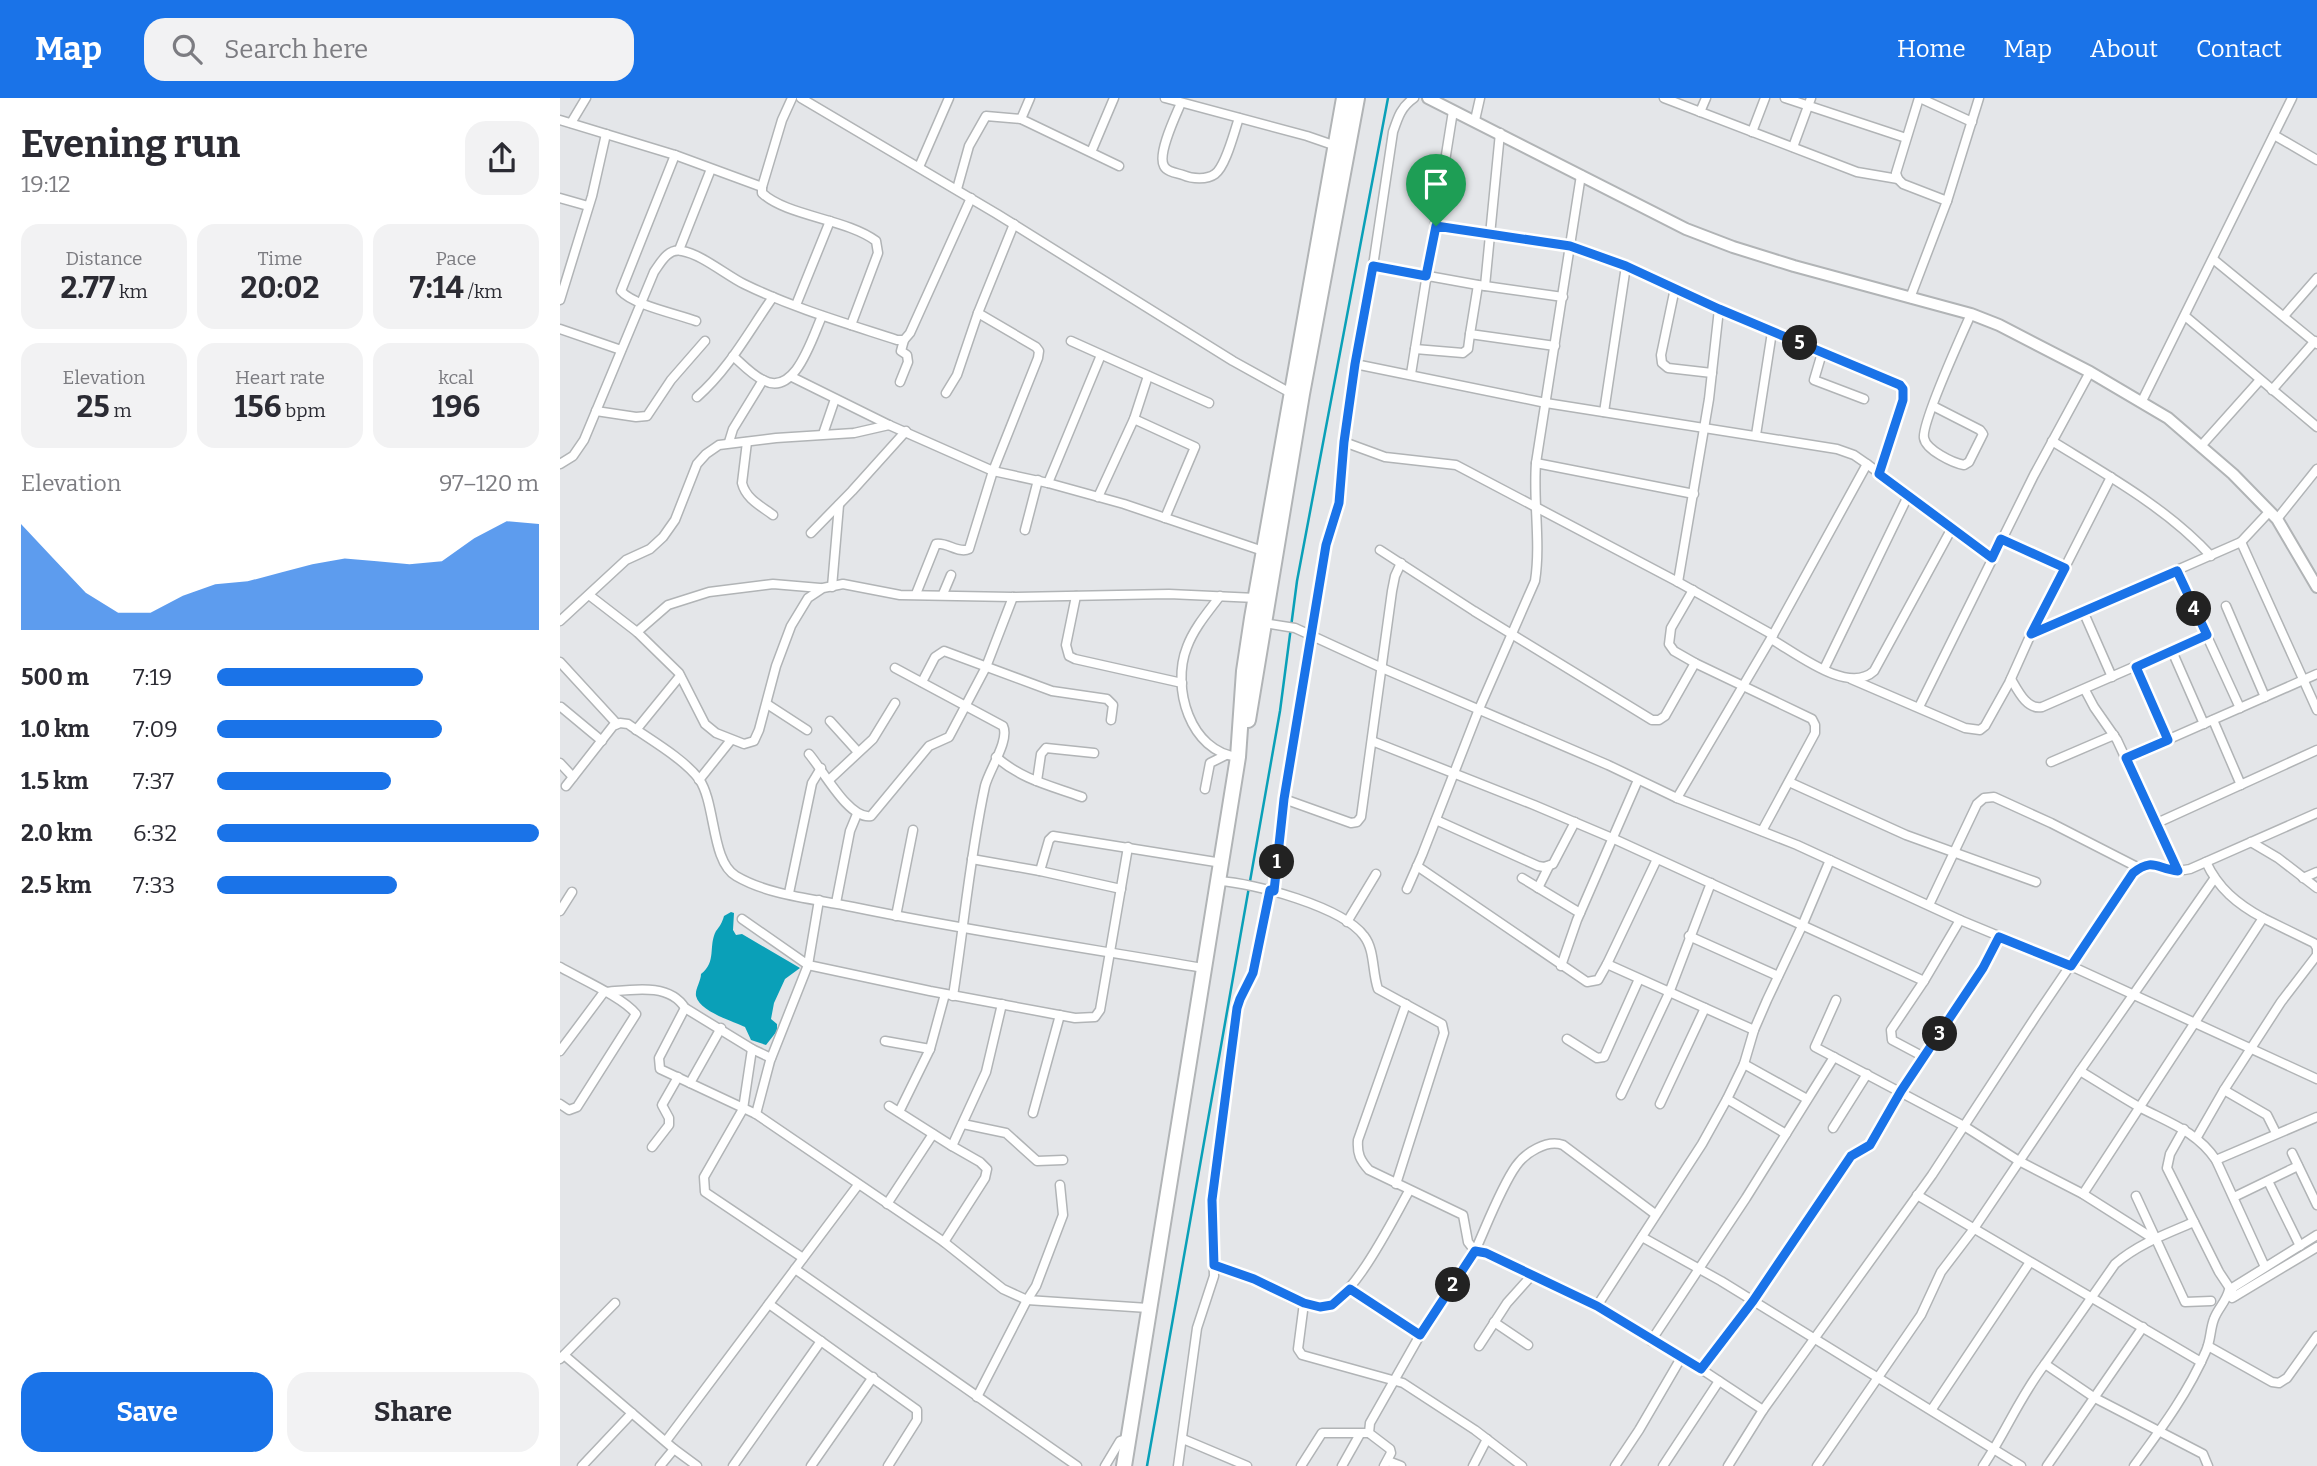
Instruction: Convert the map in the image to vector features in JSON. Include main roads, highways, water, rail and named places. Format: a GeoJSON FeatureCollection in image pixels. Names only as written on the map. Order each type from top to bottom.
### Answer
{"type":"FeatureCollection","features":[{"type":"Feature","properties":{"kind":"highway"},"geometry":{"type":"LineString","coordinates":[[1241,732],[1244,671],[1263,551],[1345,98]]}},
{"type":"Feature","properties":{"kind":"highway"},"geometry":{"type":"LineString","coordinates":[[1124,1466],[1222,863],[1232,756],[1246,725],[1269,623],[1302,394],[1357,98]]}},
{"type":"Feature","properties":{"kind":"water"},"geometry":{"type":"Polygon","coordinates":[[[734,913],[733,930],[736,935],[742,934],[800,968],[785,979],[774,1003],[771,1019],[777,1024],[777,1031],[766,1045],[751,1040],[745,1027],[710,1011],[696,996],[701,974],[711,959],[716,931],[724,916],[734,913]]]}},
{"type":"Feature","properties":{"kind":"waterway"},"geometry":{"type":"LineString","coordinates":[[1147,1466],[1280,711],[1297,581],[1388,98]]}}]}
